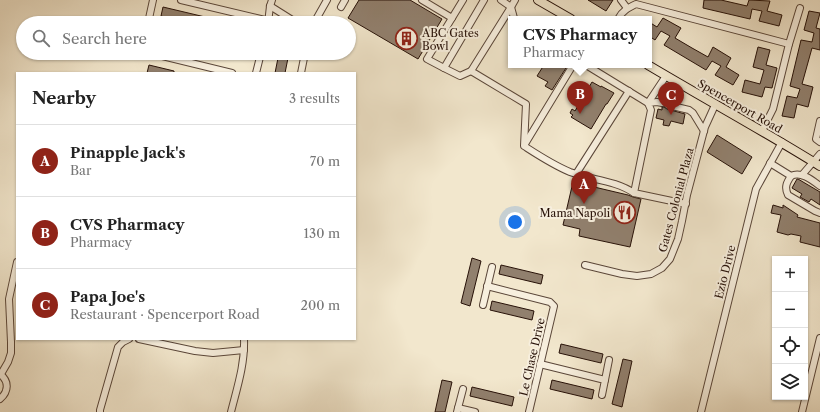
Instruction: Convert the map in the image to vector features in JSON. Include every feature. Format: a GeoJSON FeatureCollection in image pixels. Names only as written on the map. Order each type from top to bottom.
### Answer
{"type":"FeatureCollection","features":[{"type":"Feature","properties":{"kind":"main road"},"geometry":{"type":"LineString","coordinates":[[538,0],[566,16]]}},
{"type":"Feature","properties":{"kind":"main road","name":"Spencerport Road"},"geometry":{"type":"LineString","coordinates":[[652,67],[782,142],[817,164]]}},
{"type":"Feature","properties":{"kind":"street"},"geometry":{"type":"LineString","coordinates":[[150,16],[153,0]]}},
{"type":"Feature","properties":{"kind":"street"},"geometry":{"type":"LineString","coordinates":[[181,0],[244,16]]}},
{"type":"Feature","properties":{"kind":"street"},"geometry":{"type":"LineString","coordinates":[[318,16],[327,0]]}},
{"type":"Feature","properties":{"kind":"street"},"geometry":{"type":"LineString","coordinates":[[341,7],[345,0]]}},
{"type":"Feature","properties":{"kind":"street"},"geometry":{"type":"LineString","coordinates":[[422,0],[452,18]]}},
{"type":"Feature","properties":{"kind":"street"},"geometry":{"type":"LineString","coordinates":[[462,0],[427,59],[460,76],[471,71],[515,0]]}},
{"type":"Feature","properties":{"kind":"street"},"geometry":{"type":"LineString","coordinates":[[444,68],[484,0]]}},
{"type":"Feature","properties":{"kind":"street"},"geometry":{"type":"LineString","coordinates":[[501,0],[511,7],[513,16]]}},
{"type":"Feature","properties":{"kind":"street"},"geometry":{"type":"LineString","coordinates":[[621,0],[627,8]]}},
{"type":"Feature","properties":{"kind":"street"},"geometry":{"type":"LineString","coordinates":[[269,16],[271,3],[288,16]]}},
{"type":"Feature","properties":{"kind":"street"},"geometry":{"type":"LineString","coordinates":[[619,16],[627,8],[636,4],[790,44]]}},
{"type":"Feature","properties":{"kind":"street"},"geometry":{"type":"LineString","coordinates":[[762,131],[773,109],[800,8]]}},
{"type":"Feature","properties":{"kind":"street"},"geometry":{"type":"LineString","coordinates":[[179,60],[228,72]]}},
{"type":"Feature","properties":{"kind":"street"},"geometry":{"type":"LineString","coordinates":[[256,72],[259,60]]}},
{"type":"Feature","properties":{"kind":"street"},"geometry":{"type":"LineString","coordinates":[[301,72],[304,60]]}},
{"type":"Feature","properties":{"kind":"street"},"geometry":{"type":"LineString","coordinates":[[524,146],[571,68]]}},
{"type":"Feature","properties":{"kind":"street"},"geometry":{"type":"LineString","coordinates":[[591,68],[648,102],[657,102],[689,110],[693,113],[704,131]]}},
{"type":"Feature","properties":{"kind":"street"},"geometry":{"type":"LineString","coordinates":[[471,71],[526,104],[524,146]]}},
{"type":"Feature","properties":{"kind":"street"},"geometry":{"type":"LineString","coordinates":[[648,102],[666,76]]}},
{"type":"Feature","properties":{"kind":"street"},"geometry":{"type":"LineString","coordinates":[[576,174],[629,91]]}},
{"type":"Feature","properties":{"kind":"street"},"geometry":{"type":"LineString","coordinates":[[634,193],[651,110],[648,102]]}},
{"type":"Feature","properties":{"kind":"street","name":"Gates Colonial Plaza"},"geometry":{"type":"LineString","coordinates":[[585,265],[637,276],[651,274],[662,268],[670,259],[674,252],[704,131],[715,104]]}},
{"type":"Feature","properties":{"kind":"street"},"geometry":{"type":"LineString","coordinates":[[820,121],[816,139],[820,142]]}},
{"type":"Feature","properties":{"kind":"street","name":"Ezio Drive"},"geometry":{"type":"LineString","coordinates":[[701,412],[756,189],[782,142]]}},
{"type":"Feature","properties":{"kind":"street"},"geometry":{"type":"LineString","coordinates":[[524,146],[541,157],[570,172],[625,187],[634,193],[686,204]]}},
{"type":"Feature","properties":{"kind":"street"},"geometry":{"type":"LineString","coordinates":[[802,175],[817,164],[820,154]]}},
{"type":"Feature","properties":{"kind":"street"},"geometry":{"type":"LineString","coordinates":[[770,163],[791,176]]}},
{"type":"Feature","properties":{"kind":"street"},"geometry":{"type":"LineString","coordinates":[[820,186],[796,173],[791,176],[787,183],[786,190],[788,195],[820,213]]}},
{"type":"Feature","properties":{"kind":"street"},"geometry":{"type":"LineString","coordinates":[[0,399],[7,391],[6,381],[0,374],[8,362],[11,353],[12,342],[9,299],[16,267]]}},
{"type":"Feature","properties":{"kind":"street"},"geometry":{"type":"LineString","coordinates":[[483,305],[492,267]]}},
{"type":"Feature","properties":{"kind":"street","name":"Le Chase Drive"},"geometry":{"type":"LineString","coordinates":[[487,286],[550,302],[554,306],[529,412]]}},
{"type":"Feature","properties":{"kind":"street"},"geometry":{"type":"LineString","coordinates":[[802,412],[820,338]]}},
{"type":"Feature","properties":{"kind":"street"},"geometry":{"type":"LineString","coordinates":[[100,412],[118,347],[127,340]]}},
{"type":"Feature","properties":{"kind":"street"},"geometry":{"type":"LineString","coordinates":[[144,340],[195,351],[213,353],[244,350]]}},
{"type":"Feature","properties":{"kind":"street"},"geometry":{"type":"LineString","coordinates":[[233,412],[242,370],[244,340]]}},
{"type":"Feature","properties":{"kind":"street"},"geometry":{"type":"LineString","coordinates":[[602,394],[610,360]]}},
{"type":"Feature","properties":{"kind":"street"},"geometry":{"type":"LineString","coordinates":[[540,364],[605,380]]}},
{"type":"Feature","properties":{"kind":"street"},"geometry":{"type":"LineString","coordinates":[[463,389],[458,410],[475,412]]}},
{"type":"Feature","properties":{"kind":"building","name":"ABC Gates Bowl"},"geometry":{"type":"Polygon","coordinates":[[[359,0],[410,0],[442,19],[418,59],[356,23],[356,16],[349,16],[359,0]]]}},
{"type":"Feature","properties":{"kind":"building"},"geometry":{"type":"Polygon","coordinates":[[[588,0],[613,0],[606,11],[588,0]]]}},
{"type":"Feature","properties":{"kind":"building"},"geometry":{"type":"Polygon","coordinates":[[[704,0],[721,0],[747,6],[749,0],[770,1],[767,11],[782,15],[779,26],[759,21],[762,11],[752,9],[750,19],[703,8],[704,0]]]}},
{"type":"Feature","properties":{"kind":"building"},"geometry":{"type":"Polygon","coordinates":[[[163,7],[201,16],[161,16],[163,7]]]}},
{"type":"Feature","properties":{"kind":"building"},"geometry":{"type":"Polygon","coordinates":[[[809,11],[820,13],[816,28],[820,29],[820,50],[812,48],[802,84],[813,87],[808,107],[797,104],[794,118],[782,116],[787,96],[797,98],[800,89],[790,86],[801,40],[812,42],[814,33],[804,30],[809,11]]]}},
{"type":"Feature","properties":{"kind":"building"},"geometry":{"type":"Polygon","coordinates":[[[663,18],[681,28],[675,38],[692,48],[708,57],[713,47],[731,58],[726,67],[739,75],[733,85],[715,75],[721,66],[712,61],[706,70],[664,45],[670,36],[661,31],[655,40],[652,38],[652,24],[657,27],[663,18]]]}},
{"type":"Feature","properties":{"kind":"building"},"geometry":{"type":"Polygon","coordinates":[[[758,47],[770,50],[766,65],[777,68],[772,88],[765,87],[762,97],[742,92],[745,80],[760,84],[764,70],[753,67],[758,47]]]}},
{"type":"Feature","properties":{"kind":"building"},"geometry":{"type":"Polygon","coordinates":[[[278,60],[288,60],[285,72],[275,72],[278,60]]]}},
{"type":"Feature","properties":{"kind":"building"},"geometry":{"type":"Polygon","coordinates":[[[149,65],[174,71],[174,72],[147,72],[149,65]]]}},
{"type":"Feature","properties":{"kind":"building"},"geometry":{"type":"Polygon","coordinates":[[[542,68],[566,68],[552,90],[545,86],[548,82],[537,76],[542,68]]]}},
{"type":"Feature","properties":{"kind":"building"},"geometry":{"type":"Polygon","coordinates":[[[592,82],[614,93],[591,129],[571,117],[573,115],[570,113],[572,109],[575,111],[592,82]]]}},
{"type":"Feature","properties":{"kind":"building"},"geometry":{"type":"Polygon","coordinates":[[[662,107],[685,114],[683,124],[671,121],[669,126],[663,125],[664,120],[656,118],[658,109],[662,110],[662,107]]]}},
{"type":"Feature","properties":{"kind":"building"},"geometry":{"type":"Polygon","coordinates":[[[717,135],[752,157],[742,174],[707,152],[717,135]]]}},
{"type":"Feature","properties":{"kind":"building"},"geometry":{"type":"Polygon","coordinates":[[[797,179],[820,192],[820,205],[811,199],[809,202],[800,197],[802,194],[792,188],[797,179]]]}},
{"type":"Feature","properties":{"kind":"building"},"geometry":{"type":"Polygon","coordinates":[[[573,182],[641,199],[630,247],[579,236],[580,229],[563,225],[573,182]]]}},
{"type":"Feature","properties":{"kind":"building"},"geometry":{"type":"Polygon","coordinates":[[[773,205],[783,208],[783,205],[798,215],[797,217],[820,223],[820,247],[800,242],[801,236],[777,232],[781,215],[771,213],[773,205]]]}},
{"type":"Feature","properties":{"kind":"building"},"geometry":{"type":"Polygon","coordinates":[[[472,258],[481,261],[470,306],[461,303],[472,258]]]}},
{"type":"Feature","properties":{"kind":"building"},"geometry":{"type":"Polygon","coordinates":[[[501,265],[543,275],[541,284],[499,274],[501,265]]]}},
{"type":"Feature","properties":{"kind":"building"},"geometry":{"type":"Polygon","coordinates":[[[492,301],[534,311],[532,320],[490,310],[492,301]]]}},
{"type":"Feature","properties":{"kind":"building"},"geometry":{"type":"Polygon","coordinates":[[[561,344],[603,354],[601,363],[559,353],[561,344]]]}},
{"type":"Feature","properties":{"kind":"building"},"geometry":{"type":"Polygon","coordinates":[[[623,359],[632,361],[622,407],[612,404],[623,359]]]}},
{"type":"Feature","properties":{"kind":"building"},"geometry":{"type":"Polygon","coordinates":[[[442,380],[452,382],[445,412],[435,412],[442,380]]]}},
{"type":"Feature","properties":{"kind":"building"},"geometry":{"type":"Polygon","coordinates":[[[552,380],[594,390],[592,399],[550,389],[552,380]]]}},
{"type":"Feature","properties":{"kind":"building"},"geometry":{"type":"Polygon","coordinates":[[[472,387],[514,397],[512,406],[470,396],[472,387]]]}},
{"type":"Feature","properties":{"kind":"place","name":"ABC Gates Bowl"},"geometry":{"type":"Point","coordinates":[407,39]}},
{"type":"Feature","properties":{"kind":"place","name":"CVS Pharmacy"},"geometry":{"type":"Point","coordinates":[580,114]}},
{"type":"Feature","properties":{"kind":"place","name":"Papa Joe's"},"geometry":{"type":"Point","coordinates":[671,115]}},
{"type":"Feature","properties":{"kind":"place","name":"Pinapple Jack's"},"geometry":{"type":"Point","coordinates":[584,204]}},
{"type":"Feature","properties":{"kind":"place","name":"Mama Napoli"},"geometry":{"type":"Point","coordinates":[625,213]}}]}
